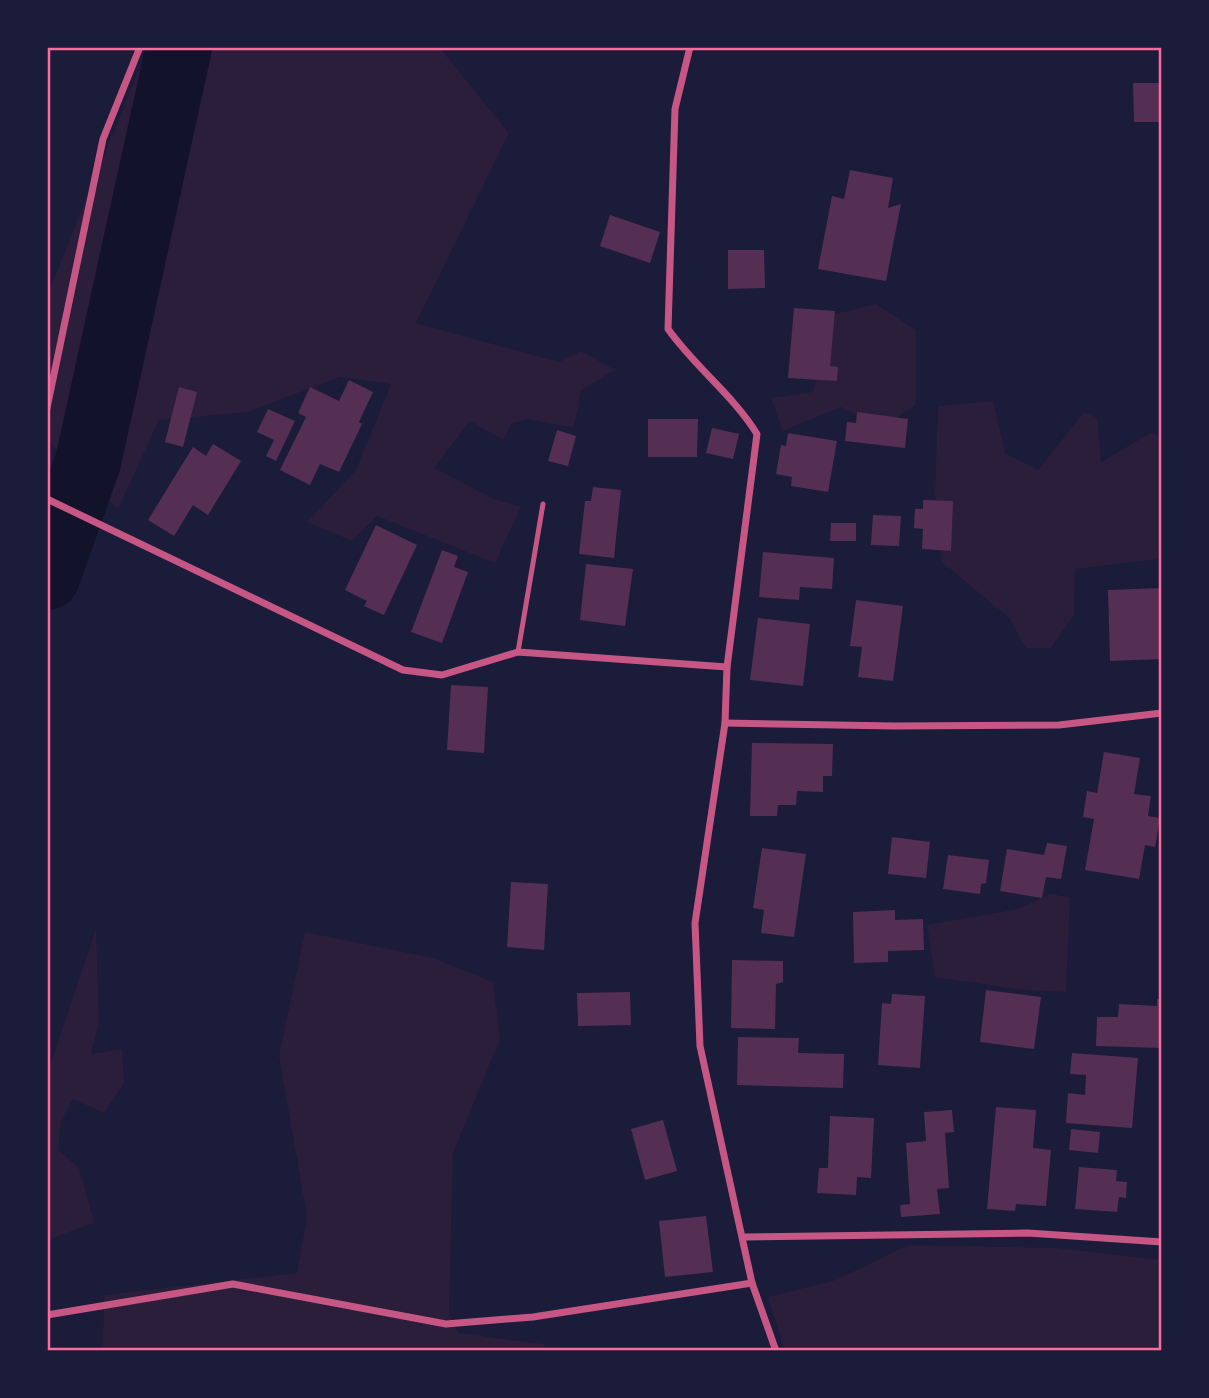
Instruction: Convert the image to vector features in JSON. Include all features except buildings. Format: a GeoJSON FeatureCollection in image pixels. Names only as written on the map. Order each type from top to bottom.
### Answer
{"type":"FeatureCollection","features":[{"type":"Feature","properties":{"kind":"street"},"geometry":{"type":"LineString","coordinates":[[47,408],[103,139],[139,47]]}},
{"type":"Feature","properties":{"kind":"street"},"geometry":{"type":"LineString","coordinates":[[690,47],[675,109],[668,329],[685,353],[744,413],[757,434],[727,667],[725,723],[695,923],[701,1046],[752,1283],[776,1351]]}},
{"type":"Feature","properties":{"kind":"street"},"geometry":{"type":"LineString","coordinates":[[47,499],[403,670],[442,675],[518,652],[727,667]]}},
{"type":"Feature","properties":{"kind":"street"},"geometry":{"type":"LineString","coordinates":[[725,723],[1059,725],[1162,713]]}},
{"type":"Feature","properties":{"kind":"street"},"geometry":{"type":"LineString","coordinates":[[744,1237],[1028,1233],[1162,1242]]}},
{"type":"Feature","properties":{"kind":"street"},"geometry":{"type":"LineString","coordinates":[[47,1315],[233,1284],[446,1324],[533,1317],[752,1283]]}},
{"type":"Feature","properties":{"kind":"lane"},"geometry":{"type":"LineString","coordinates":[[518,652],[543,504]]}},
{"type":"Feature","properties":{"kind":"shaded area"},"geometry":{"type":"Polygon","coordinates":[[[148,47],[439,47],[509,133],[416,323],[559,362],[581,351],[615,370],[581,390],[574,428],[527,419],[511,424],[503,440],[470,421],[434,468],[494,499],[521,507],[495,563],[377,516],[352,541],[307,522],[356,470],[391,384],[340,377],[248,412],[159,420],[118,509],[47,440],[47,296],[148,47]]]}},
{"type":"Feature","properties":{"kind":"shaded area"},"geometry":{"type":"Polygon","coordinates":[[[876,304],[916,330],[916,404],[882,428],[841,407],[783,431],[771,398],[813,392],[831,315],[876,304]]]}},
{"type":"Feature","properties":{"kind":"shaded area"},"geometry":{"type":"Polygon","coordinates":[[[993,401],[1005,453],[1038,470],[1084,412],[1097,418],[1101,462],[1151,433],[1162,438],[1162,555],[1155,559],[1075,569],[1074,615],[1051,648],[1026,648],[1009,618],[942,562],[935,494],[938,406],[993,401]]]}},
{"type":"Feature","properties":{"kind":"shaded area"},"geometry":{"type":"Polygon","coordinates":[[[1050,894],[1070,897],[1066,992],[1023,990],[935,977],[927,925],[1018,909],[1050,894]]]}},
{"type":"Feature","properties":{"kind":"shaded area"},"geometry":{"type":"Polygon","coordinates":[[[96,929],[99,1023],[91,1054],[122,1049],[124,1083],[104,1113],[73,1099],[61,1121],[58,1150],[79,1168],[94,1223],[47,1240],[47,1063],[51,1063],[96,929]]]}},
{"type":"Feature","properties":{"kind":"shaded area"},"geometry":{"type":"Polygon","coordinates":[[[305,932],[433,958],[493,982],[500,1039],[453,1153],[449,1313],[458,1333],[544,1344],[546,1351],[103,1351],[104,1295],[297,1273],[307,1217],[279,1056],[305,932]]]}},
{"type":"Feature","properties":{"kind":"shaded area"},"geometry":{"type":"Polygon","coordinates":[[[908,1245],[1057,1248],[1162,1260],[1162,1351],[785,1351],[768,1297],[836,1280],[908,1245]]]}},
{"type":"Feature","properties":{"kind":"waterway"},"geometry":{"type":"LineString","coordinates":[[47,577],[88,462],[179,47]]}}]}
